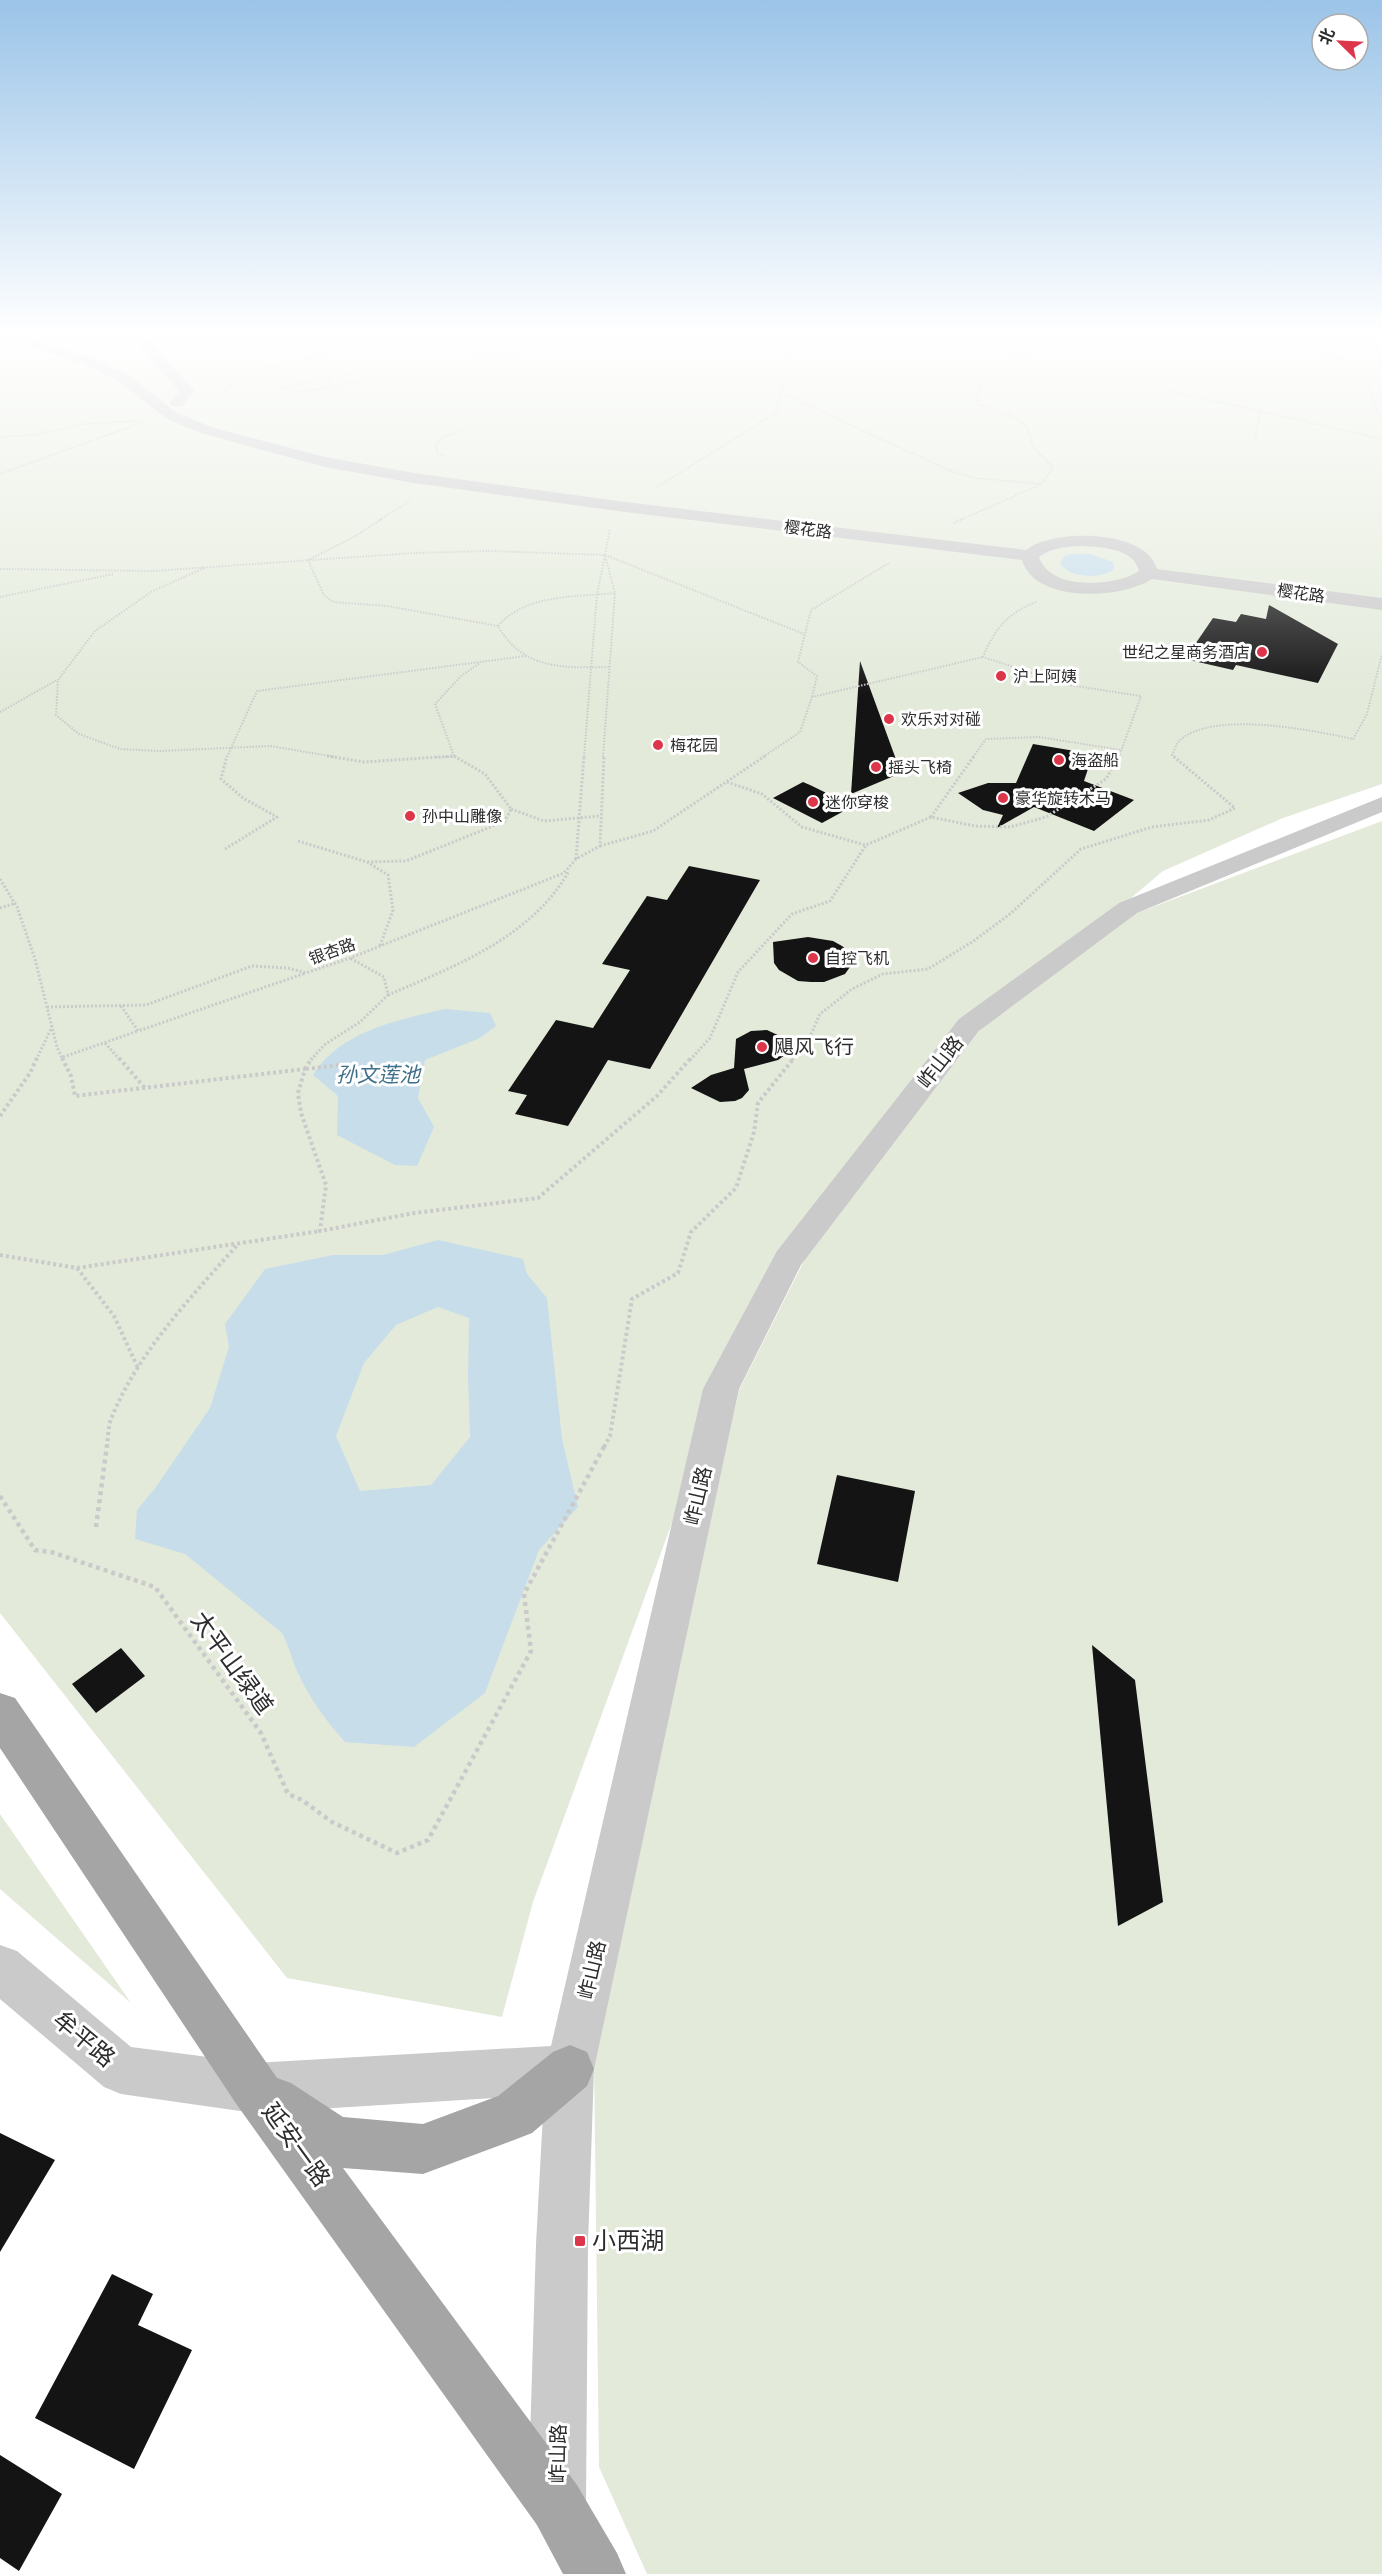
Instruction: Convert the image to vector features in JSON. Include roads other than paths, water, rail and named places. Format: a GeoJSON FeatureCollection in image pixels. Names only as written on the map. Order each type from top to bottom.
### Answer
{"type":"FeatureCollection","features":[{"type":"Feature","properties":{"kind":"main road","name":"延安一路"},"geometry":{"type":"LineString","coordinates":[[0,1712],[254,2088],[557,2505],[596,2574]]}},
{"type":"Feature","properties":{"kind":"main road"},"geometry":{"type":"LineString","coordinates":[[254,2088],[336,2142],[423,2149],[514,2115],[570,2069]]}},
{"type":"Feature","properties":{"kind":"street","name":"樱花路"},"geometry":{"type":"LineString","coordinates":[[296,455],[433,481],[625,507],[1030,556]]}},
{"type":"Feature","properties":{"kind":"street"},"geometry":{"type":"LineString","coordinates":[[1099,542],[1117,546],[1143,558],[1149,565],[1149,573],[1142,580],[1129,586],[1110,589],[1086,588],[1050,580],[1036,573],[1030,565],[1030,556],[1036,550],[1055,543],[1099,542]]}},
{"type":"Feature","properties":{"kind":"street","name":"樱花路"},"geometry":{"type":"LineString","coordinates":[[1149,573],[1382,604]]}},
{"type":"Feature","properties":{"kind":"street","name":"岞山路"},"geometry":{"type":"LineString","coordinates":[[557,2505],[562,2244],[570,2069],[721,1389],[788,1259],[969,1025],[1128,908],[1382,804]]}},
{"type":"Feature","properties":{"kind":"street","name":"牟平路"},"geometry":{"type":"LineString","coordinates":[[0,1968],[121,2070],[254,2088],[570,2069]]}},
{"type":"Feature","properties":{"kind":"water"},"geometry":{"type":"Polygon","coordinates":[[[1090,554],[1113,562],[1114,569],[1094,576],[1070,572],[1060,563],[1065,556],[1090,554]]]}},
{"type":"Feature","properties":{"kind":"water","name":"孙文莲池"},"geometry":{"type":"Polygon","coordinates":[[[445,1009],[490,1013],[496,1026],[480,1038],[425,1060],[418,1098],[434,1127],[417,1166],[395,1165],[337,1135],[338,1096],[313,1075],[324,1060],[354,1038],[372,1030],[445,1009]]]}},
{"type":"Feature","properties":{"kind":"water"},"geometry":{"type":"Polygon","coordinates":[[[438,1240],[523,1259],[527,1274],[547,1298],[562,1439],[578,1507],[539,1550],[485,1693],[414,1747],[345,1742],[307,1692],[282,1633],[185,1554],[135,1539],[137,1510],[156,1487],[210,1408],[229,1347],[225,1324],[265,1269],[333,1255],[383,1255],[438,1240]],[[438,1307],[396,1325],[364,1363],[336,1436],[360,1491],[431,1485],[470,1437],[469,1318],[438,1307]]]}},
{"type":"Feature","properties":{"kind":"place","name":"世纪之星商务酒店"},"geometry":{"type":"Point","coordinates":[1262,652]}},
{"type":"Feature","properties":{"kind":"place","name":"沪上阿姨"},"geometry":{"type":"Point","coordinates":[1001,676]}},
{"type":"Feature","properties":{"kind":"place","name":"欢乐对对碰"},"geometry":{"type":"Point","coordinates":[889,719]}},
{"type":"Feature","properties":{"kind":"place","name":"梅花园"},"geometry":{"type":"Point","coordinates":[658,745]}},
{"type":"Feature","properties":{"kind":"place","name":"海盗船"},"geometry":{"type":"Point","coordinates":[1059,760]}},
{"type":"Feature","properties":{"kind":"place","name":"摇头飞椅"},"geometry":{"type":"Point","coordinates":[876,767]}},
{"type":"Feature","properties":{"kind":"place","name":"豪华旋转木马"},"geometry":{"type":"Point","coordinates":[1003,798]}},
{"type":"Feature","properties":{"kind":"place","name":"迷你穿梭"},"geometry":{"type":"Point","coordinates":[813,802]}},
{"type":"Feature","properties":{"kind":"place","name":"孙中山雕像"},"geometry":{"type":"Point","coordinates":[410,816]}},
{"type":"Feature","properties":{"kind":"place","name":"自控飞机"},"geometry":{"type":"Point","coordinates":[813,958]}},
{"type":"Feature","properties":{"kind":"place","name":"飓风飞行"},"geometry":{"type":"Point","coordinates":[762,1047]}},
{"type":"Feature","properties":{"kind":"place","name":"小西湖"},"geometry":{"type":"Point","coordinates":[580,2241]}}]}
